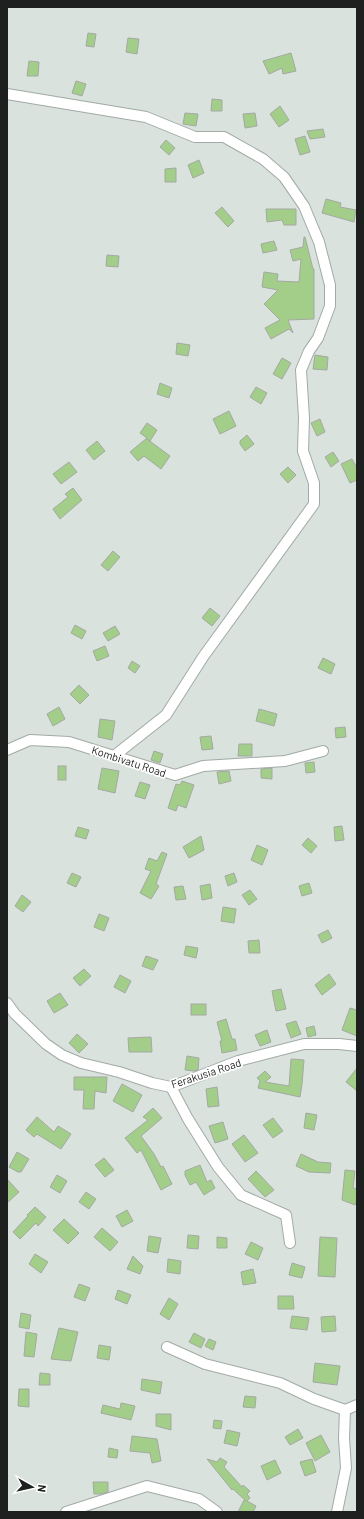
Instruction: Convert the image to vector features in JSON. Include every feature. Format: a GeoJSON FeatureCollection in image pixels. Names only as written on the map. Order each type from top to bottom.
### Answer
{"type":"FeatureCollection","features":[{"type":"Feature","properties":{"kind":"street"},"geometry":{"type":"LineString","coordinates":[[7,94],[146,117],[195,137],[224,137],[263,159],[284,176],[304,206],[319,242],[330,285],[330,306],[318,338],[309,351],[301,370],[304,418],[303,452],[314,483],[314,504],[202,657],[166,715],[114,756]]}},
{"type":"Feature","properties":{"kind":"street","name":"Kombivatu Road"},"geometry":{"type":"LineString","coordinates":[[7,750],[30,740],[69,742],[175,775],[203,766],[285,761],[323,751]]}},
{"type":"Feature","properties":{"kind":"street","name":"Ferakusia Road"},"geometry":{"type":"LineString","coordinates":[[7,1003],[46,1044],[62,1055],[81,1063],[171,1087],[238,1061],[304,1044],[339,1044],[357,1046]]}},
{"type":"Feature","properties":{"kind":"street"},"geometry":{"type":"LineString","coordinates":[[171,1087],[188,1119],[218,1166],[241,1195],[286,1215],[290,1243]]}},
{"type":"Feature","properties":{"kind":"street"},"geometry":{"type":"LineString","coordinates":[[167,1347],[205,1364],[280,1383],[314,1399],[346,1410],[357,1405]]}},
{"type":"Feature","properties":{"kind":"street"},"geometry":{"type":"LineString","coordinates":[[337,1512],[346,1468],[344,1438],[346,1410]]}},
{"type":"Feature","properties":{"kind":"street"},"geometry":{"type":"LineString","coordinates":[[66,1512],[147,1486],[199,1499],[216,1512]]}},
{"type":"Feature","properties":{"kind":"building"},"geometry":{"type":"Polygon","coordinates":[[[88,33],[96,34],[94,47],[86,46],[88,33]]]}},
{"type":"Feature","properties":{"kind":"building"},"geometry":{"type":"Polygon","coordinates":[[[128,38],[139,39],[137,54],[126,52],[128,38]]]}},
{"type":"Feature","properties":{"kind":"building"},"geometry":{"type":"Polygon","coordinates":[[[291,53],[296,71],[283,74],[282,68],[269,74],[263,61],[291,53]]]}},
{"type":"Feature","properties":{"kind":"building"},"geometry":{"type":"Polygon","coordinates":[[[29,61],[39,62],[38,76],[27,76],[29,61]]]}},
{"type":"Feature","properties":{"kind":"building"},"geometry":{"type":"Polygon","coordinates":[[[76,81],[86,84],[82,96],[72,93],[76,81]]]}},
{"type":"Feature","properties":{"kind":"building"},"geometry":{"type":"Polygon","coordinates":[[[212,99],[222,100],[222,111],[211,111],[212,99]]]}},
{"type":"Feature","properties":{"kind":"building"},"geometry":{"type":"Polygon","coordinates":[[[280,106],[289,120],[279,127],[270,114],[280,106]]]}},
{"type":"Feature","properties":{"kind":"building"},"geometry":{"type":"Polygon","coordinates":[[[185,113],[198,114],[196,126],[183,124],[185,113]]]}},
{"type":"Feature","properties":{"kind":"building"},"geometry":{"type":"Polygon","coordinates":[[[255,113],[257,126],[245,128],[243,114],[255,113]]]}},
{"type":"Feature","properties":{"kind":"building"},"geometry":{"type":"Polygon","coordinates":[[[323,129],[325,137],[310,139],[307,131],[323,129]]]}},
{"type":"Feature","properties":{"kind":"building"},"geometry":{"type":"Polygon","coordinates":[[[305,136],[310,152],[300,155],[295,139],[305,136]]]}},
{"type":"Feature","properties":{"kind":"building"},"geometry":{"type":"Polygon","coordinates":[[[166,140],[175,148],[169,155],[160,147],[166,140]]]}},
{"type":"Feature","properties":{"kind":"building"},"geometry":{"type":"Polygon","coordinates":[[[199,160],[204,173],[193,178],[188,165],[199,160]]]}},
{"type":"Feature","properties":{"kind":"building"},"geometry":{"type":"Polygon","coordinates":[[[176,168],[176,182],[165,182],[165,169],[176,168]]]}},
{"type":"Feature","properties":{"kind":"building"},"geometry":{"type":"Polygon","coordinates":[[[326,199],[341,203],[340,207],[356,210],[354,222],[322,213],[326,199]]]}},
{"type":"Feature","properties":{"kind":"building"},"geometry":{"type":"Polygon","coordinates":[[[222,207],[234,221],[228,227],[215,213],[222,207]]]}},
{"type":"Feature","properties":{"kind":"building"},"geometry":{"type":"Polygon","coordinates":[[[266,209],[296,209],[296,225],[284,225],[282,220],[267,222],[266,209]]]}},
{"type":"Feature","properties":{"kind":"building"},"geometry":{"type":"Polygon","coordinates":[[[304,237],[314,269],[314,319],[288,320],[293,333],[289,329],[271,339],[265,328],[280,320],[264,304],[278,290],[262,287],[264,272],[278,274],[277,281],[299,282],[301,259],[293,261],[290,250],[303,247],[304,237]]]}},
{"type":"Feature","properties":{"kind":"building"},"geometry":{"type":"Polygon","coordinates":[[[274,241],[277,250],[263,253],[261,244],[274,241]]]}},
{"type":"Feature","properties":{"kind":"building"},"geometry":{"type":"Polygon","coordinates":[[[107,255],[119,256],[118,267],[106,266],[107,255]]]}},
{"type":"Feature","properties":{"kind":"building"},"geometry":{"type":"Polygon","coordinates":[[[177,343],[190,345],[188,356],[176,354],[177,343]]]}},
{"type":"Feature","properties":{"kind":"building"},"geometry":{"type":"Polygon","coordinates":[[[315,355],[328,357],[327,370],[313,369],[315,355]]]}},
{"type":"Feature","properties":{"kind":"building"},"geometry":{"type":"Polygon","coordinates":[[[282,358],[291,363],[282,379],[273,374],[282,358]]]}},
{"type":"Feature","properties":{"kind":"building"},"geometry":{"type":"Polygon","coordinates":[[[160,383],[172,388],[169,398],[157,394],[160,383]]]}},
{"type":"Feature","properties":{"kind":"building"},"geometry":{"type":"Polygon","coordinates":[[[256,387],[267,393],[261,404],[250,397],[256,387]]]}},
{"type":"Feature","properties":{"kind":"building"},"geometry":{"type":"Polygon","coordinates":[[[229,411],[236,426],[220,434],[213,419],[229,411]]]}},
{"type":"Feature","properties":{"kind":"building"},"geometry":{"type":"Polygon","coordinates":[[[320,419],[325,432],[317,436],[311,423],[320,419]]]}},
{"type":"Feature","properties":{"kind":"building"},"geometry":{"type":"Polygon","coordinates":[[[147,423],[157,430],[150,441],[147,439],[170,456],[161,469],[144,456],[138,461],[130,452],[147,438],[140,433],[147,423]]]}},
{"type":"Feature","properties":{"kind":"building"},"geometry":{"type":"Polygon","coordinates":[[[247,435],[254,444],[245,451],[240,444],[240,441],[247,435]]]}},
{"type":"Feature","properties":{"kind":"building"},"geometry":{"type":"Polygon","coordinates":[[[97,441],[105,451],[94,460],[86,450],[97,441]]]}},
{"type":"Feature","properties":{"kind":"building"},"geometry":{"type":"Polygon","coordinates":[[[333,452],[339,461],[331,467],[325,457],[333,452]]]}},
{"type":"Feature","properties":{"kind":"building"},"geometry":{"type":"Polygon","coordinates":[[[352,459],[357,468],[357,480],[350,483],[341,464],[352,459]]]}},
{"type":"Feature","properties":{"kind":"building"},"geometry":{"type":"Polygon","coordinates":[[[69,462],[77,472],[61,484],[53,474],[69,462]]]}},
{"type":"Feature","properties":{"kind":"building"},"geometry":{"type":"Polygon","coordinates":[[[288,467],[296,475],[288,483],[280,474],[288,467]]]}},
{"type":"Feature","properties":{"kind":"building"},"geometry":{"type":"Polygon","coordinates":[[[73,488],[82,500],[60,519],[53,509],[68,497],[65,494],[73,488]]]}},
{"type":"Feature","properties":{"kind":"building"},"geometry":{"type":"Polygon","coordinates":[[[113,551],[120,557],[108,571],[101,565],[113,551]]]}},
{"type":"Feature","properties":{"kind":"building"},"geometry":{"type":"Polygon","coordinates":[[[210,608],[220,616],[212,626],[202,618],[210,608]]]}},
{"type":"Feature","properties":{"kind":"building"},"geometry":{"type":"Polygon","coordinates":[[[75,625],[86,631],[82,639],[71,633],[75,625]]]}},
{"type":"Feature","properties":{"kind":"building"},"geometry":{"type":"Polygon","coordinates":[[[115,626],[120,634],[108,641],[103,633],[115,626]]]}},
{"type":"Feature","properties":{"kind":"building"},"geometry":{"type":"Polygon","coordinates":[[[105,646],[109,656],[97,661],[93,651],[105,646]]]}},
{"type":"Feature","properties":{"kind":"building"},"geometry":{"type":"Polygon","coordinates":[[[323,658],[335,664],[331,674],[318,668],[323,658]]]}},
{"type":"Feature","properties":{"kind":"building"},"geometry":{"type":"Polygon","coordinates":[[[132,661],[140,666],[135,673],[128,668],[132,661]]]}},
{"type":"Feature","properties":{"kind":"building"},"geometry":{"type":"Polygon","coordinates":[[[79,685],[89,695],[80,704],[70,694],[79,685]]]}},
{"type":"Feature","properties":{"kind":"building"},"geometry":{"type":"Polygon","coordinates":[[[59,707],[65,719],[53,726],[47,714],[59,707]]]}},
{"type":"Feature","properties":{"kind":"building"},"geometry":{"type":"Polygon","coordinates":[[[259,709],[277,714],[274,726],[256,721],[259,709]]]}},
{"type":"Feature","properties":{"kind":"building"},"geometry":{"type":"Polygon","coordinates":[[[100,719],[115,721],[112,740],[98,737],[100,719]]]}},
{"type":"Feature","properties":{"kind":"building"},"geometry":{"type":"Polygon","coordinates":[[[345,727],[346,737],[336,738],[335,728],[345,727]]]}},
{"type":"Feature","properties":{"kind":"building"},"geometry":{"type":"Polygon","coordinates":[[[211,736],[213,749],[202,750],[200,737],[211,736]]]}},
{"type":"Feature","properties":{"kind":"building"},"geometry":{"type":"Polygon","coordinates":[[[239,744],[252,744],[252,756],[238,756],[239,744]]]}},
{"type":"Feature","properties":{"kind":"building"},"geometry":{"type":"Polygon","coordinates":[[[154,751],[163,754],[160,763],[151,760],[154,751]]]}},
{"type":"Feature","properties":{"kind":"building"},"geometry":{"type":"Polygon","coordinates":[[[314,762],[315,772],[306,773],[305,763],[314,762]]]}},
{"type":"Feature","properties":{"kind":"building"},"geometry":{"type":"Polygon","coordinates":[[[58,766],[66,766],[66,780],[58,780],[58,766]]]}},
{"type":"Feature","properties":{"kind":"building"},"geometry":{"type":"Polygon","coordinates":[[[102,768],[119,771],[115,793],[98,789],[102,768]]]}},
{"type":"Feature","properties":{"kind":"building"},"geometry":{"type":"Polygon","coordinates":[[[272,768],[272,779],[261,778],[261,769],[272,768]]]}},
{"type":"Feature","properties":{"kind":"building"},"geometry":{"type":"Polygon","coordinates":[[[229,771],[231,781],[219,784],[217,772],[229,771]]]}},
{"type":"Feature","properties":{"kind":"building"},"geometry":{"type":"Polygon","coordinates":[[[182,781],[194,785],[186,808],[178,805],[176,811],[168,808],[176,784],[180,785],[182,781]]]}},
{"type":"Feature","properties":{"kind":"building"},"geometry":{"type":"Polygon","coordinates":[[[140,782],[150,785],[145,799],[135,796],[140,782]]]}},
{"type":"Feature","properties":{"kind":"building"},"geometry":{"type":"Polygon","coordinates":[[[342,826],[344,840],[335,841],[334,827],[342,826]]]}},
{"type":"Feature","properties":{"kind":"building"},"geometry":{"type":"Polygon","coordinates":[[[78,827],[89,830],[86,839],[75,836],[78,827]]]}},
{"type":"Feature","properties":{"kind":"building"},"geometry":{"type":"Polygon","coordinates":[[[201,836],[204,850],[189,858],[183,847],[201,836]]]}},
{"type":"Feature","properties":{"kind":"building"},"geometry":{"type":"Polygon","coordinates":[[[308,838],[317,846],[311,853],[302,845],[308,838]]]}},
{"type":"Feature","properties":{"kind":"building"},"geometry":{"type":"Polygon","coordinates":[[[257,845],[268,850],[262,865],[251,860],[257,845]]]}},
{"type":"Feature","properties":{"kind":"building"},"geometry":{"type":"Polygon","coordinates":[[[162,852],[167,854],[156,884],[159,886],[151,899],[140,893],[151,871],[145,869],[149,858],[157,861],[162,852]]]}},
{"type":"Feature","properties":{"kind":"building"},"geometry":{"type":"Polygon","coordinates":[[[72,873],[81,877],[76,887],[67,883],[72,873]]]}},
{"type":"Feature","properties":{"kind":"building"},"geometry":{"type":"Polygon","coordinates":[[[234,873],[237,882],[228,886],[225,876],[234,873]]]}},
{"type":"Feature","properties":{"kind":"building"},"geometry":{"type":"Polygon","coordinates":[[[309,883],[312,893],[302,896],[299,886],[309,883]]]}},
{"type":"Feature","properties":{"kind":"building"},"geometry":{"type":"Polygon","coordinates":[[[210,884],[212,898],[202,900],[200,886],[210,884]]]}},
{"type":"Feature","properties":{"kind":"building"},"geometry":{"type":"Polygon","coordinates":[[[183,886],[186,899],[176,900],[174,887],[183,886]]]}},
{"type":"Feature","properties":{"kind":"building"},"geometry":{"type":"Polygon","coordinates":[[[250,890],[257,899],[249,905],[242,895],[250,890]]]}},
{"type":"Feature","properties":{"kind":"building"},"geometry":{"type":"Polygon","coordinates":[[[22,895],[31,902],[23,912],[15,906],[22,895]]]}},
{"type":"Feature","properties":{"kind":"building"},"geometry":{"type":"Polygon","coordinates":[[[223,907],[236,909],[234,923],[221,921],[223,907]]]}},
{"type":"Feature","properties":{"kind":"building"},"geometry":{"type":"Polygon","coordinates":[[[99,914],[109,918],[104,931],[94,927],[99,914]]]}},
{"type":"Feature","properties":{"kind":"building"},"geometry":{"type":"Polygon","coordinates":[[[328,930],[332,938],[322,943],[318,935],[328,930]]]}},
{"type":"Feature","properties":{"kind":"building"},"geometry":{"type":"Polygon","coordinates":[[[259,940],[260,953],[249,953],[248,941],[259,940]]]}},
{"type":"Feature","properties":{"kind":"building"},"geometry":{"type":"Polygon","coordinates":[[[186,946],[198,948],[196,958],[184,955],[186,946]]]}},
{"type":"Feature","properties":{"kind":"building"},"geometry":{"type":"Polygon","coordinates":[[[146,956],[158,960],[153,970],[142,966],[146,956]]]}},
{"type":"Feature","properties":{"kind":"building"},"geometry":{"type":"Polygon","coordinates":[[[84,969],[91,976],[80,986],[73,978],[84,969]]]}},
{"type":"Feature","properties":{"kind":"building"},"geometry":{"type":"Polygon","coordinates":[[[329,974],[336,984],[322,995],[315,985],[329,974]]]}},
{"type":"Feature","properties":{"kind":"building"},"geometry":{"type":"Polygon","coordinates":[[[120,975],[131,981],[125,993],[114,987],[120,975]]]}},
{"type":"Feature","properties":{"kind":"building"},"geometry":{"type":"Polygon","coordinates":[[[281,989],[286,1009],[276,1011],[272,991],[281,989]]]}},
{"type":"Feature","properties":{"kind":"building"},"geometry":{"type":"Polygon","coordinates":[[[60,993],[68,1005],[54,1013],[47,1001],[60,993]]]}},
{"type":"Feature","properties":{"kind":"building"},"geometry":{"type":"Polygon","coordinates":[[[191,1004],[206,1004],[206,1015],[191,1015],[191,1004]]]}},
{"type":"Feature","properties":{"kind":"building"},"geometry":{"type":"Polygon","coordinates":[[[350,1008],[357,1010],[357,1036],[342,1030],[350,1008]]]}},
{"type":"Feature","properties":{"kind":"building"},"geometry":{"type":"Polygon","coordinates":[[[226,1019],[232,1039],[235,1039],[237,1050],[222,1053],[220,1041],[222,1041],[217,1022],[226,1019]]]}},
{"type":"Feature","properties":{"kind":"building"},"geometry":{"type":"Polygon","coordinates":[[[296,1021],[301,1034],[291,1038],[286,1024],[296,1021]]]}},
{"type":"Feature","properties":{"kind":"building"},"geometry":{"type":"Polygon","coordinates":[[[314,1026],[316,1035],[308,1037],[306,1028],[314,1026]]]}},
{"type":"Feature","properties":{"kind":"building"},"geometry":{"type":"Polygon","coordinates":[[[267,1030],[271,1042],[260,1046],[255,1035],[267,1030]]]}},
{"type":"Feature","properties":{"kind":"building"},"geometry":{"type":"Polygon","coordinates":[[[77,1034],[88,1044],[79,1053],[69,1043],[77,1034]]]}},
{"type":"Feature","properties":{"kind":"building"},"geometry":{"type":"Polygon","coordinates":[[[151,1037],[152,1052],[129,1052],[128,1038],[151,1037]]]}},
{"type":"Feature","properties":{"kind":"building"},"geometry":{"type":"Polygon","coordinates":[[[187,1056],[199,1058],[198,1070],[185,1070],[187,1056]]]}},
{"type":"Feature","properties":{"kind":"building"},"geometry":{"type":"Polygon","coordinates":[[[291,1059],[304,1060],[300,1097],[258,1088],[260,1081],[257,1078],[265,1071],[271,1077],[265,1082],[289,1086],[291,1059]]]}},
{"type":"Feature","properties":{"kind":"building"},"geometry":{"type":"Polygon","coordinates":[[[357,1068],[357,1091],[346,1082],[357,1068]]]}},
{"type":"Feature","properties":{"kind":"building"},"geometry":{"type":"Polygon","coordinates":[[[74,1077],[107,1077],[106,1093],[95,1091],[94,1109],[83,1109],[84,1090],[74,1090],[74,1077]]]}},
{"type":"Feature","properties":{"kind":"building"},"geometry":{"type":"Polygon","coordinates":[[[122,1084],[142,1095],[133,1112],[113,1101],[122,1084]]]}},
{"type":"Feature","properties":{"kind":"building"},"geometry":{"type":"Polygon","coordinates":[[[217,1087],[219,1106],[208,1107],[206,1089],[217,1087]]]}},
{"type":"Feature","properties":{"kind":"building"},"geometry":{"type":"Polygon","coordinates":[[[153,1108],[162,1118],[141,1136],[161,1167],[163,1166],[172,1184],[161,1190],[141,1150],[137,1153],[125,1138],[148,1120],[143,1117],[153,1108]]]}},
{"type":"Feature","properties":{"kind":"building"},"geometry":{"type":"Polygon","coordinates":[[[306,1113],[317,1115],[314,1130],[304,1128],[306,1113]]]}},
{"type":"Feature","properties":{"kind":"building"},"geometry":{"type":"Polygon","coordinates":[[[37,1117],[54,1132],[58,1126],[71,1134],[61,1149],[37,1134],[34,1137],[26,1130],[37,1117]]]}},
{"type":"Feature","properties":{"kind":"building"},"geometry":{"type":"Polygon","coordinates":[[[273,1118],[283,1131],[273,1138],[263,1125],[273,1118]]]}},
{"type":"Feature","properties":{"kind":"building"},"geometry":{"type":"Polygon","coordinates":[[[223,1122],[228,1139],[215,1143],[209,1126],[223,1122]]]}},
{"type":"Feature","properties":{"kind":"building"},"geometry":{"type":"Polygon","coordinates":[[[244,1135],[258,1153],[245,1162],[232,1144],[244,1135]]]}},
{"type":"Feature","properties":{"kind":"building"},"geometry":{"type":"Polygon","coordinates":[[[17,1152],[29,1159],[21,1172],[9,1167],[17,1152]]]}},
{"type":"Feature","properties":{"kind":"building"},"geometry":{"type":"Polygon","coordinates":[[[301,1154],[318,1162],[331,1163],[330,1173],[309,1172],[296,1166],[301,1154]]]}},
{"type":"Feature","properties":{"kind":"building"},"geometry":{"type":"Polygon","coordinates":[[[104,1158],[114,1170],[105,1177],[95,1165],[104,1158]]]}},
{"type":"Feature","properties":{"kind":"building"},"geometry":{"type":"Polygon","coordinates":[[[200,1165],[207,1182],[211,1180],[215,1188],[204,1195],[196,1182],[190,1185],[185,1175],[185,1171],[200,1165]]]}},
{"type":"Feature","properties":{"kind":"building"},"geometry":{"type":"Polygon","coordinates":[[[345,1170],[355,1171],[353,1188],[357,1189],[357,1199],[355,1205],[342,1200],[345,1170]]]}},
{"type":"Feature","properties":{"kind":"building"},"geometry":{"type":"Polygon","coordinates":[[[256,1171],[274,1190],[265,1197],[248,1179],[256,1171]]]}},
{"type":"Feature","properties":{"kind":"building"},"geometry":{"type":"Polygon","coordinates":[[[57,1175],[67,1181],[60,1193],[50,1187],[57,1175]]]}},
{"type":"Feature","properties":{"kind":"building"},"geometry":{"type":"Polygon","coordinates":[[[7,1179],[19,1192],[7,1203],[7,1179]]]}},
{"type":"Feature","properties":{"kind":"building"},"geometry":{"type":"Polygon","coordinates":[[[86,1192],[96,1199],[89,1209],[79,1202],[86,1192]]]}},
{"type":"Feature","properties":{"kind":"building"},"geometry":{"type":"Polygon","coordinates":[[[35,1207],[46,1217],[38,1226],[36,1223],[20,1239],[13,1232],[35,1207]]]}},
{"type":"Feature","properties":{"kind":"building"},"geometry":{"type":"Polygon","coordinates":[[[127,1210],[133,1221],[122,1227],[116,1216],[127,1210]]]}},
{"type":"Feature","properties":{"kind":"building"},"geometry":{"type":"Polygon","coordinates":[[[64,1219],[79,1233],[68,1244],[53,1230],[64,1219]]]}},
{"type":"Feature","properties":{"kind":"building"},"geometry":{"type":"Polygon","coordinates":[[[102,1228],[118,1242],[110,1251],[94,1237],[102,1228]]]}},
{"type":"Feature","properties":{"kind":"building"},"geometry":{"type":"Polygon","coordinates":[[[188,1235],[199,1236],[198,1249],[187,1248],[188,1235]]]}},
{"type":"Feature","properties":{"kind":"building"},"geometry":{"type":"Polygon","coordinates":[[[149,1236],[161,1238],[158,1253],[147,1251],[149,1236]]]}},
{"type":"Feature","properties":{"kind":"building"},"geometry":{"type":"Polygon","coordinates":[[[217,1237],[227,1238],[227,1248],[217,1248],[217,1237]]]}},
{"type":"Feature","properties":{"kind":"building"},"geometry":{"type":"Polygon","coordinates":[[[320,1237],[337,1238],[335,1277],[318,1276],[320,1237]]]}},
{"type":"Feature","properties":{"kind":"building"},"geometry":{"type":"Polygon","coordinates":[[[251,1242],[263,1248],[258,1260],[245,1254],[251,1242]]]}},
{"type":"Feature","properties":{"kind":"building"},"geometry":{"type":"Polygon","coordinates":[[[35,1254],[48,1262],[41,1273],[29,1264],[35,1254]]]}},
{"type":"Feature","properties":{"kind":"building"},"geometry":{"type":"Polygon","coordinates":[[[133,1256],[143,1266],[140,1274],[127,1269],[133,1256]]]}},
{"type":"Feature","properties":{"kind":"building"},"geometry":{"type":"Polygon","coordinates":[[[168,1259],[181,1261],[180,1274],[167,1272],[168,1259]]]}},
{"type":"Feature","properties":{"kind":"building"},"geometry":{"type":"Polygon","coordinates":[[[292,1263],[305,1267],[302,1278],[289,1275],[292,1263]]]}},
{"type":"Feature","properties":{"kind":"building"},"geometry":{"type":"Polygon","coordinates":[[[253,1269],[256,1283],[243,1285],[241,1272],[253,1269]]]}},
{"type":"Feature","properties":{"kind":"building"},"geometry":{"type":"Polygon","coordinates":[[[79,1284],[90,1288],[85,1301],[74,1297],[79,1284]]]}},
{"type":"Feature","properties":{"kind":"building"},"geometry":{"type":"Polygon","coordinates":[[[118,1290],[131,1295],[127,1304],[115,1299],[118,1290]]]}},
{"type":"Feature","properties":{"kind":"building"},"geometry":{"type":"Polygon","coordinates":[[[278,1296],[293,1296],[294,1309],[278,1309],[278,1296]]]}},
{"type":"Feature","properties":{"kind":"building"},"geometry":{"type":"Polygon","coordinates":[[[169,1298],[178,1304],[169,1320],[160,1314],[169,1298]]]}},
{"type":"Feature","properties":{"kind":"building"},"geometry":{"type":"Polygon","coordinates":[[[21,1313],[31,1315],[29,1329],[19,1327],[21,1313]]]}},
{"type":"Feature","properties":{"kind":"building"},"geometry":{"type":"Polygon","coordinates":[[[292,1316],[309,1318],[307,1330],[290,1328],[292,1316]]]}},
{"type":"Feature","properties":{"kind":"building"},"geometry":{"type":"Polygon","coordinates":[[[335,1316],[336,1331],[322,1332],[321,1317],[335,1316]]]}},
{"type":"Feature","properties":{"kind":"building"},"geometry":{"type":"Polygon","coordinates":[[[59,1328],[78,1332],[71,1361],[51,1359],[59,1328]]]}},
{"type":"Feature","properties":{"kind":"building"},"geometry":{"type":"Polygon","coordinates":[[[26,1332],[37,1334],[34,1357],[24,1356],[26,1332]]]}},
{"type":"Feature","properties":{"kind":"building"},"geometry":{"type":"Polygon","coordinates":[[[194,1333],[205,1339],[201,1348],[189,1342],[194,1333]]]}},
{"type":"Feature","properties":{"kind":"building"},"geometry":{"type":"Polygon","coordinates":[[[209,1339],[216,1342],[213,1350],[205,1346],[209,1339]]]}},
{"type":"Feature","properties":{"kind":"building"},"geometry":{"type":"Polygon","coordinates":[[[99,1345],[111,1347],[109,1360],[97,1358],[99,1345]]]}},
{"type":"Feature","properties":{"kind":"building"},"geometry":{"type":"Polygon","coordinates":[[[315,1363],[340,1366],[337,1385],[313,1382],[315,1363]]]}},
{"type":"Feature","properties":{"kind":"building"},"geometry":{"type":"Polygon","coordinates":[[[40,1373],[50,1374],[50,1385],[39,1385],[40,1373]]]}},
{"type":"Feature","properties":{"kind":"building"},"geometry":{"type":"Polygon","coordinates":[[[142,1379],[162,1382],[160,1394],[141,1390],[142,1379]]]}},
{"type":"Feature","properties":{"kind":"building"},"geometry":{"type":"Polygon","coordinates":[[[19,1389],[29,1389],[29,1407],[18,1406],[19,1389]]]}},
{"type":"Feature","properties":{"kind":"building"},"geometry":{"type":"Polygon","coordinates":[[[245,1396],[256,1397],[255,1408],[243,1407],[245,1396]]]}},
{"type":"Feature","properties":{"kind":"building"},"geometry":{"type":"Polygon","coordinates":[[[121,1403],[135,1406],[131,1420],[101,1413],[103,1405],[120,1409],[121,1403]]]}},
{"type":"Feature","properties":{"kind":"building"},"geometry":{"type":"Polygon","coordinates":[[[156,1414],[171,1414],[171,1430],[156,1426],[156,1414]]]}},
{"type":"Feature","properties":{"kind":"building"},"geometry":{"type":"Polygon","coordinates":[[[214,1420],[222,1421],[221,1429],[213,1428],[214,1420]]]}},
{"type":"Feature","properties":{"kind":"building"},"geometry":{"type":"Polygon","coordinates":[[[298,1429],[303,1438],[290,1445],[285,1437],[298,1429]]]}},
{"type":"Feature","properties":{"kind":"building"},"geometry":{"type":"Polygon","coordinates":[[[227,1430],[240,1433],[237,1446],[224,1443],[227,1430]]]}},
{"type":"Feature","properties":{"kind":"building"},"geometry":{"type":"Polygon","coordinates":[[[321,1435],[330,1452],[315,1461],[306,1443],[321,1435]]]}},
{"type":"Feature","properties":{"kind":"building"},"geometry":{"type":"Polygon","coordinates":[[[132,1436],[157,1439],[161,1461],[152,1463],[150,1453],[130,1451],[132,1436]]]}},
{"type":"Feature","properties":{"kind":"building"},"geometry":{"type":"Polygon","coordinates":[[[109,1448],[118,1450],[117,1458],[108,1457],[109,1448]]]}},
{"type":"Feature","properties":{"kind":"building"},"geometry":{"type":"Polygon","coordinates":[[[220,1458],[227,1462],[224,1467],[242,1487],[243,1485],[250,1491],[247,1494],[250,1498],[247,1501],[256,1506],[253,1512],[238,1512],[244,1500],[246,1501],[233,1489],[232,1490],[207,1459],[217,1462],[220,1458]]]}},
{"type":"Feature","properties":{"kind":"building"},"geometry":{"type":"Polygon","coordinates":[[[312,1459],[316,1472],[305,1476],[300,1462],[312,1459]]]}},
{"type":"Feature","properties":{"kind":"building"},"geometry":{"type":"Polygon","coordinates":[[[275,1460],[281,1473],[267,1480],[261,1466],[275,1460]]]}},
{"type":"Feature","properties":{"kind":"building"},"geometry":{"type":"Polygon","coordinates":[[[93,1482],[108,1482],[108,1492],[94,1494],[93,1482]]]}}]}
